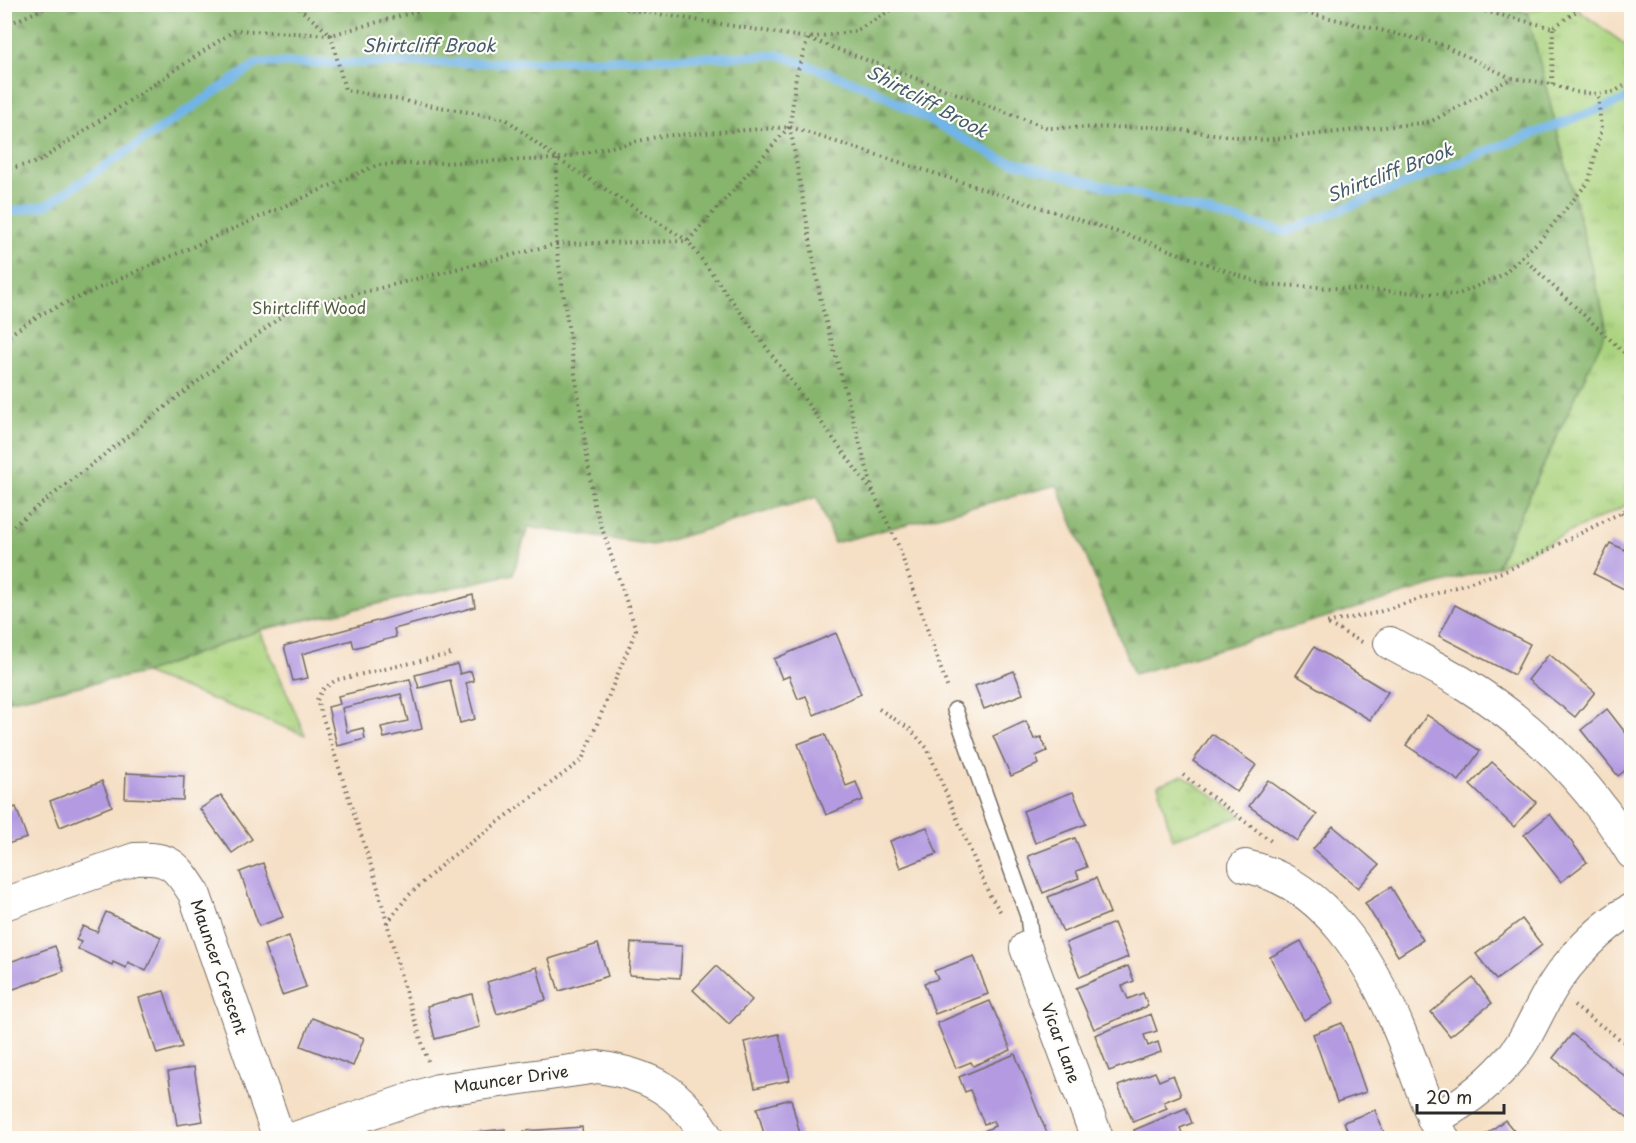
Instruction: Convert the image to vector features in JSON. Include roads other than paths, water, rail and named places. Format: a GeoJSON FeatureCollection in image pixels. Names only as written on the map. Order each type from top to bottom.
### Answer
{"type":"FeatureCollection","features":[{"type":"Feature","properties":{"kind":"street"},"geometry":{"type":"LineString","coordinates":[[1376,643],[1465,684],[1539,740],[1575,775],[1606,813],[1632,853]]}},
{"type":"Feature","properties":{"kind":"street","name":"Mauncer Crescent"},"geometry":{"type":"LineString","coordinates":[[4,904],[135,859],[156,858],[172,864],[194,893],[279,1138]]}},
{"type":"Feature","properties":{"kind":"street"},"geometry":{"type":"LineString","coordinates":[[1245,866],[1263,870],[1296,886],[1323,909],[1348,938],[1367,965],[1385,998],[1438,1129]]}},
{"type":"Feature","properties":{"kind":"street"},"geometry":{"type":"LineString","coordinates":[[1438,1129],[1445,1113],[1473,1095],[1507,1064],[1525,1038],[1560,976],[1602,930],[1632,909]]}},
{"type":"Feature","properties":{"kind":"street","name":"Vicar Lane"},"geometry":{"type":"LineString","coordinates":[[1026,948],[1097,1138]]}},
{"type":"Feature","properties":{"kind":"street","name":"Mauncer Drive"},"geometry":{"type":"LineString","coordinates":[[295,1138],[438,1090],[598,1067],[624,1071],[668,1090],[686,1107],[707,1138]]}},
{"type":"Feature","properties":{"kind":"lane"},"geometry":{"type":"LineString","coordinates":[[955,710],[1028,916],[1030,933],[1026,948]]}},
{"type":"Feature","properties":{"kind":"waterway","name":"Shirtcliff Brook"},"geometry":{"type":"LineString","coordinates":[[4,213],[47,205],[258,63],[482,63],[780,55],[870,88],[1001,159],[1285,232],[1492,149],[1632,97]]}},
{"type":"Feature","properties":{"kind":"park label","name":"Shirtcliff Wood"},"geometry":{"type":"Point","coordinates":[309,308]}}]}
